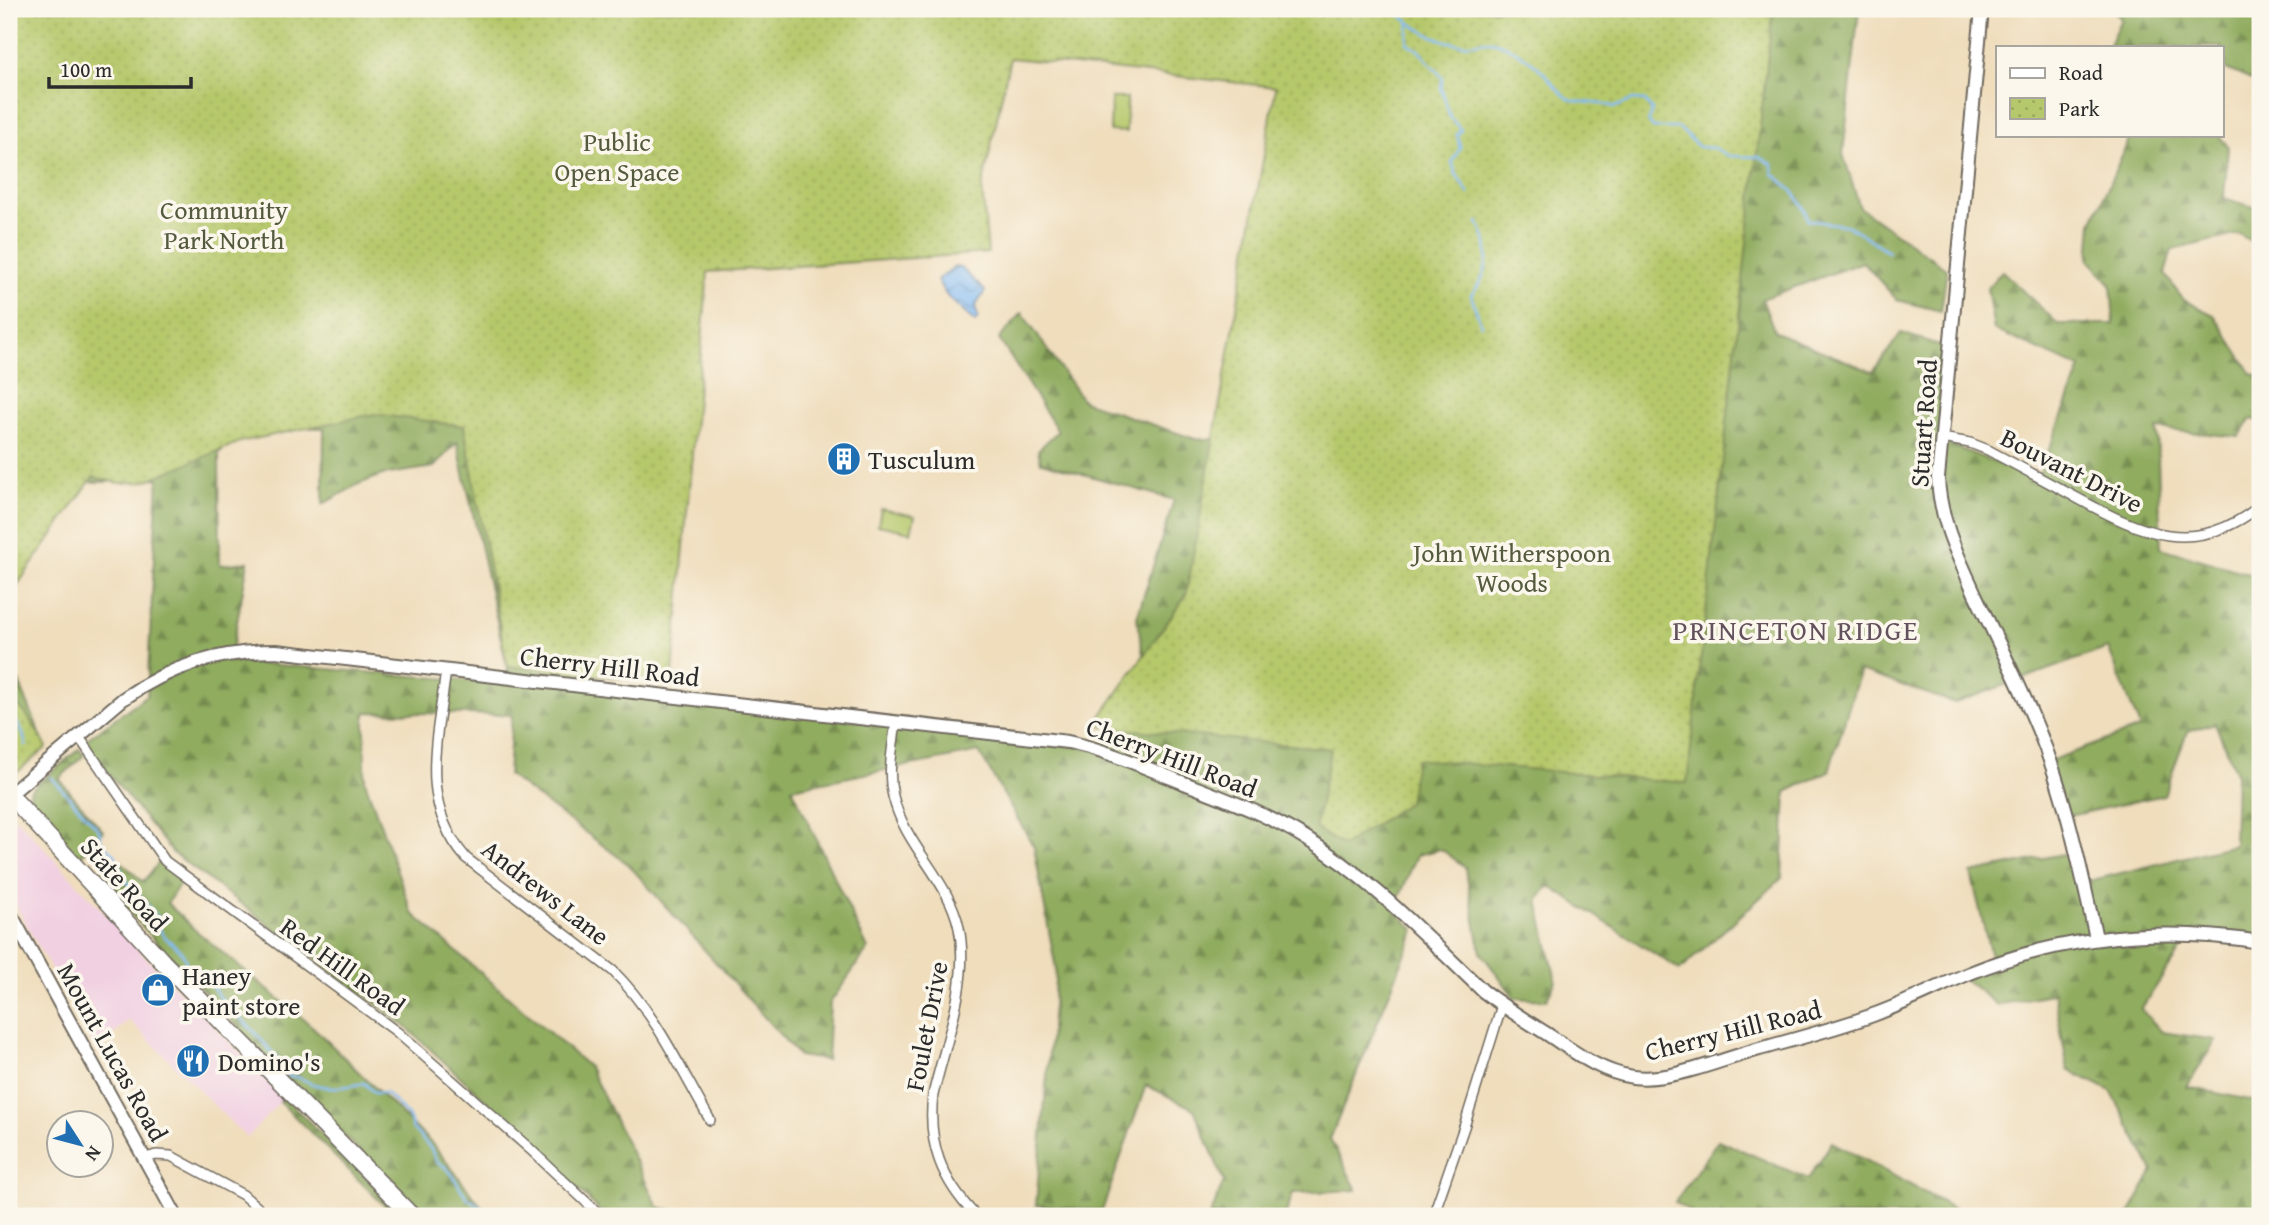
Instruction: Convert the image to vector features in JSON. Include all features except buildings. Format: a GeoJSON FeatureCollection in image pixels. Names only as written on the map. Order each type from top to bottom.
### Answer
{"type":"FeatureCollection","features":[{"type":"Feature","properties":{"kind":"highway","name":"State Road"},"geometry":{"type":"LineString","coordinates":[[9,794],[163,962],[412,1216]]}},
{"type":"Feature","properties":{"kind":"street","name":"Stuart Road"},"geometry":{"type":"LineString","coordinates":[[1982,9],[1938,478],[1944,521],[1951,540],[2038,728],[2055,772],[2074,839],[2096,938]]}},
{"type":"Feature","properties":{"kind":"street","name":"Bouvant Drive"},"geometry":{"type":"LineString","coordinates":[[1942,438],[1970,443],[1988,450],[2119,521],[2150,533],[2202,534],[2235,523],[2260,506]]}},
{"type":"Feature","properties":{"kind":"street","name":"Cherry Hill Road"},"geometry":{"type":"LineString","coordinates":[[9,794],[123,699],[158,676],[192,662],[228,653],[276,650],[1068,742],[1092,747],[1254,811],[1305,837],[1351,870],[1502,1005],[1604,1069],[1634,1077],[1665,1076],[1864,1018],[1996,963],[2096,938],[2177,933],[2216,934],[2260,942]]}},
{"type":"Feature","properties":{"kind":"street","name":"Andrews Lane"},"geometry":{"type":"LineString","coordinates":[[446,670],[435,778],[437,807],[448,835],[466,858],[627,984],[648,1013],[710,1121]]}},
{"type":"Feature","properties":{"kind":"street","name":"Foulet Drive"},"geometry":{"type":"LineString","coordinates":[[896,722],[890,772],[893,796],[905,827],[947,893],[957,919],[962,946],[961,980],[930,1112],[933,1145],[946,1178],[963,1203],[976,1216]]}},
{"type":"Feature","properties":{"kind":"street","name":"Red Hill Road"},"geometry":{"type":"LineString","coordinates":[[79,737],[165,861],[397,1032],[530,1149],[601,1216]]}},
{"type":"Feature","properties":{"kind":"street","name":"Mount Lucas Road"},"geometry":{"type":"LineString","coordinates":[[9,911],[176,1216]]}},
{"type":"Feature","properties":{"kind":"street"},"geometry":{"type":"LineString","coordinates":[[1433,1216],[1502,1005]]}},
{"type":"Feature","properties":{"kind":"street"},"geometry":{"type":"LineString","coordinates":[[146,1158],[156,1155],[171,1156],[243,1195],[267,1216]]}},
{"type":"Feature","properties":{"kind":"shaded area"},"geometry":{"type":"Polygon","coordinates":[[[9,816],[20,822],[143,955],[284,1097],[247,1138],[129,1020],[96,1050],[9,893],[9,816]]]}},
{"type":"Feature","properties":{"kind":"green space"},"geometry":{"type":"Polygon","coordinates":[[[9,9],[474,206],[568,686],[1095,749],[1161,695],[1143,654],[1137,617],[1174,500],[1041,462],[1038,450],[1058,431],[999,339],[1022,313],[1083,401],[1195,439],[1244,440],[1288,185],[1266,21],[1214,9],[1859,9],[1843,154],[1860,208],[1947,269],[1941,311],[1897,300],[1863,262],[1762,299],[1775,332],[1873,372],[1901,333],[1951,349],[1942,441],[2037,480],[2081,368],[1994,330],[1987,288],[2002,271],[2058,324],[2114,324],[2111,284],[2089,260],[2092,223],[2131,136],[2219,136],[2228,146],[2224,198],[2260,209],[2260,247],[2239,234],[2172,250],[2165,274],[2183,300],[2214,315],[2252,374],[2260,376],[2260,421],[2251,419],[2239,437],[2157,429],[2161,548],[2260,577],[2260,937],[2194,930],[2141,1009],[2162,1032],[2216,1040],[2187,1087],[2260,1102],[2260,1216],[2128,1216],[2153,1171],[2111,1091],[2068,1070],[2054,993],[1997,1005],[1963,978],[1993,965],[1971,873],[2073,852],[2081,883],[2234,845],[2236,773],[2215,723],[2187,732],[2164,795],[2065,817],[2049,761],[2140,728],[2108,648],[1955,703],[1860,671],[1829,771],[1786,792],[1782,878],[1680,970],[1549,886],[1538,900],[1556,981],[1546,1000],[1515,998],[1481,953],[1465,867],[1441,849],[1417,855],[1394,910],[1415,930],[1330,1139],[1357,1190],[1293,1193],[1285,1216],[1210,1216],[1224,1181],[1194,1109],[1146,1085],[1102,1211],[1036,1205],[1056,970],[1034,847],[979,752],[792,788],[868,949],[830,1003],[827,1060],[799,1056],[628,864],[508,775],[512,715],[365,712],[365,781],[412,913],[589,1067],[658,1207],[694,1216],[605,1216],[530,1141],[404,1025],[173,853],[83,742],[147,695],[158,478],[104,482],[75,479],[15,554],[14,670],[44,743],[9,765],[9,9]],[[245,428],[219,453],[220,565],[248,562],[230,661],[511,684],[457,442],[434,467],[382,475],[323,504],[324,428],[245,428]]]}},
{"type":"Feature","properties":{"kind":"green space"},"geometry":{"type":"Polygon","coordinates":[[[9,9],[1773,9],[1687,783],[1416,759],[1409,802],[1343,846],[1315,828],[1331,749],[1094,726],[1186,595],[1276,87],[1010,58],[982,188],[988,253],[708,272],[672,684],[507,666],[464,426],[374,414],[240,442],[143,482],[118,483],[93,477],[9,597],[9,9]]]}},
{"type":"Feature","properties":{"kind":"green space"},"geometry":{"type":"Polygon","coordinates":[[[2113,9],[2246,9],[2260,19],[2260,84],[2224,68],[2224,46],[2108,46],[2121,19],[2113,9]]]}},
{"type":"Feature","properties":{"kind":"green space"},"geometry":{"type":"Polygon","coordinates":[[[1111,98],[1127,98],[1126,132],[1110,131],[1111,98]]]}},
{"type":"Feature","properties":{"kind":"green space"},"geometry":{"type":"Polygon","coordinates":[[[881,509],[915,516],[911,532],[878,525],[881,509]]]}},
{"type":"Feature","properties":{"kind":"green space"},"geometry":{"type":"Polygon","coordinates":[[[9,696],[26,714],[47,747],[14,775],[9,772],[9,696]]]}},
{"type":"Feature","properties":{"kind":"green space"},"geometry":{"type":"Polygon","coordinates":[[[79,749],[84,755],[59,779],[103,831],[79,859],[27,800],[30,799],[30,791],[33,788],[79,749]]]}},
{"type":"Feature","properties":{"kind":"green space"},"geometry":{"type":"Polygon","coordinates":[[[161,860],[183,879],[167,903],[195,930],[313,1027],[433,1145],[489,1216],[425,1216],[288,1080],[100,882],[120,861],[143,882],[161,860]]]}},
{"type":"Feature","properties":{"kind":"green space"},"geometry":{"type":"Polygon","coordinates":[[[284,1097],[404,1216],[395,1216],[280,1102],[284,1097]]]}},
{"type":"Feature","properties":{"kind":"green space"},"geometry":{"type":"Polygon","coordinates":[[[1718,1140],[1808,1179],[1832,1142],[1967,1216],[1691,1216],[1692,1213],[1675,1202],[1718,1140]]]}},
{"type":"Feature","properties":{"kind":"water"},"geometry":{"type":"Polygon","coordinates":[[[954,267],[961,268],[985,291],[975,307],[978,317],[975,322],[947,296],[937,280],[954,267]]]}},
{"type":"Feature","properties":{"kind":"waterway"},"geometry":{"type":"LineString","coordinates":[[1394,9],[1417,28],[1445,41],[1464,44],[1491,41],[1511,49],[1537,66],[1561,92],[1573,100],[1615,107],[1633,100],[1645,101],[1652,110],[1648,121],[1653,128],[1679,128],[1699,147],[1714,148],[1729,156],[1759,157],[1772,164],[1773,174],[1795,194],[1808,220],[1849,226],[1889,252]]}},
{"type":"Feature","properties":{"kind":"waterway"},"geometry":{"type":"LineString","coordinates":[[1409,22],[1407,43],[1418,50],[1443,78],[1441,87],[1450,117],[1461,130],[1457,134],[1460,148],[1452,162],[1469,194]]}},
{"type":"Feature","properties":{"kind":"waterway"},"geometry":{"type":"LineString","coordinates":[[1478,222],[1485,241],[1487,260],[1482,278],[1471,295],[1481,325]]}},
{"type":"Feature","properties":{"kind":"waterway"},"geometry":{"type":"LineString","coordinates":[[9,711],[22,731],[26,745]]}},
{"type":"Feature","properties":{"kind":"waterway"},"geometry":{"type":"LineString","coordinates":[[51,777],[99,830],[102,844],[114,853],[125,879],[159,919],[162,933],[181,951],[187,967],[193,973],[201,972],[221,998],[267,1046],[288,1076],[328,1087],[364,1083],[375,1093],[386,1093],[409,1117],[413,1129],[431,1149],[437,1162],[451,1173],[466,1196],[494,1216]]}},
{"type":"Feature","properties":{"kind":"place","name":"Tusculum"},"geometry":{"type":"Point","coordinates":[844,459]}},
{"type":"Feature","properties":{"kind":"place","name":"Haney paint store"},"geometry":{"type":"Point","coordinates":[158,990]}},
{"type":"Feature","properties":{"kind":"place","name":"Domino's"},"geometry":{"type":"Point","coordinates":[193,1061]}},
{"type":"Feature","properties":{"kind":"district","name":"PRINCETON RIDGE"},"geometry":{"type":"Point","coordinates":[1796,629]}},
{"type":"Feature","properties":{"kind":"park label","name":"Public Open Space"},"geometry":{"type":"Point","coordinates":[617,156]}},
{"type":"Feature","properties":{"kind":"park label","name":"Community Park North"},"geometry":{"type":"Point","coordinates":[224,224]}},
{"type":"Feature","properties":{"kind":"park label","name":"John Witherspoon Woods"},"geometry":{"type":"Point","coordinates":[1512,567]}}]}
